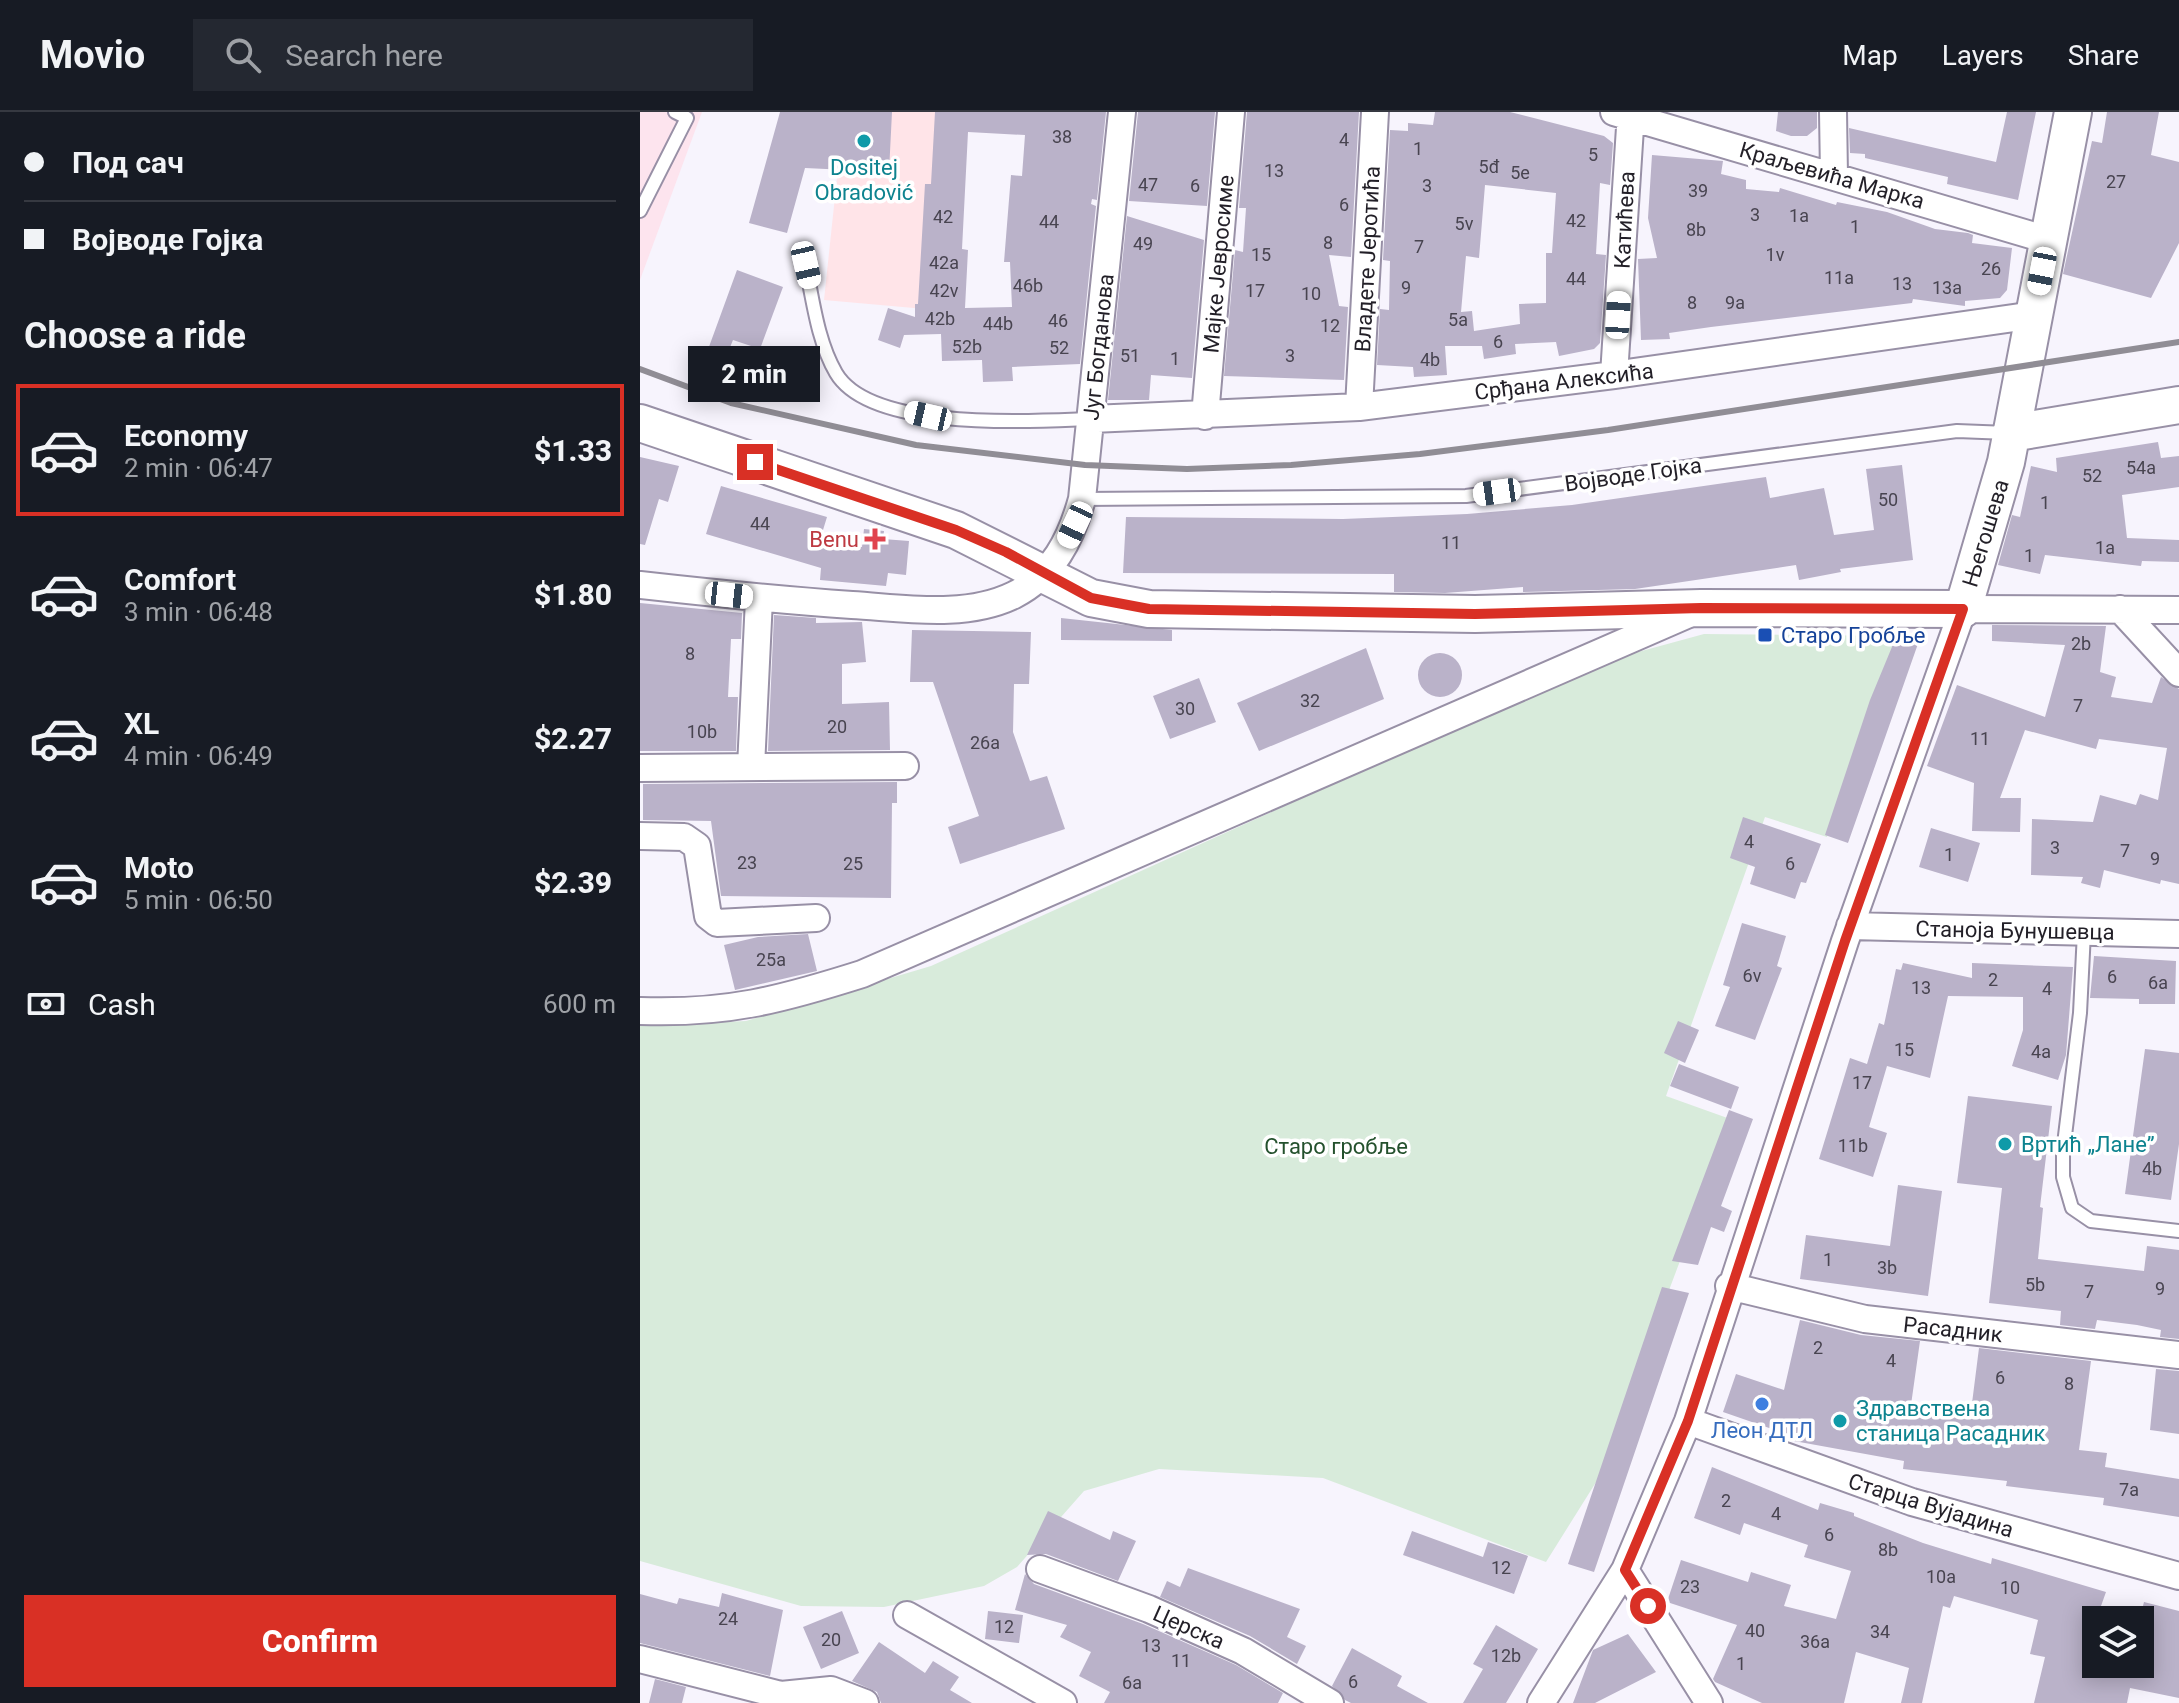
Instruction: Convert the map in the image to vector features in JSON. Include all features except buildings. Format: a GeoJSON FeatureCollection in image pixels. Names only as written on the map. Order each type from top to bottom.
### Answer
{"type":"FeatureCollection","features":[{"type":"Feature","properties":{"kind":"street","name":"Југ Богданова"},"geometry":{"type":"LineString","coordinates":[[1045,573],[1064,549],[1082,499],[1122,112]]}},
{"type":"Feature","properties":{"kind":"street","name":"Мајке Јевросиме"},"geometry":{"type":"LineString","coordinates":[[1205,416],[1231,112]]}},
{"type":"Feature","properties":{"kind":"street","name":"Владете Јеротића"},"geometry":{"type":"LineString","coordinates":[[1359,407],[1375,112]]}},
{"type":"Feature","properties":{"kind":"street"},"geometry":{"type":"LineString","coordinates":[[1833,112],[1834,175]]}},
{"type":"Feature","properties":{"kind":"street","name":"Његошева"},"geometry":{"type":"LineString","coordinates":[[1541,1703],[1625,1570],[1688,1421],[1729,1286],[1850,926],[1963,609],[2011,433],[2073,112]]}},
{"type":"Feature","properties":{"kind":"street","name":"Краљевића Марка"},"geometry":{"type":"LineString","coordinates":[[1625,113],[2048,240]]}},
{"type":"Feature","properties":{"kind":"street","name":"Катићева"},"geometry":{"type":"LineString","coordinates":[[1614,375],[1625,113]]}},
{"type":"Feature","properties":{"kind":"street","name":"Срђана Алексића"},"geometry":{"type":"LineString","coordinates":[[1092,419],[1359,407],[1614,375],[2034,315]]}},
{"type":"Feature","properties":{"kind":"street","name":"Војводе Гојка"},"geometry":{"type":"LineString","coordinates":[[2011,433],[2179,405]]}},
{"type":"Feature","properties":{"kind":"street"},"geometry":{"type":"LineString","coordinates":[[640,423],[956,530],[1091,598],[1149,609],[1475,614],[1701,608],[2179,610]]}},
{"type":"Feature","properties":{"kind":"street"},"geometry":{"type":"LineString","coordinates":[[640,585],[759,599],[937,611],[1013,595],[1045,573]]}},
{"type":"Feature","properties":{"kind":"street"},"geometry":{"type":"LineString","coordinates":[[751,767],[759,599]]}},
{"type":"Feature","properties":{"kind":"street"},"geometry":{"type":"LineString","coordinates":[[640,1011],[696,1013],[733,1009],[785,998],[862,974],[1701,608]]}},
{"type":"Feature","properties":{"kind":"street"},"geometry":{"type":"LineString","coordinates":[[2120,609],[2179,673]]}},
{"type":"Feature","properties":{"kind":"street"},"geometry":{"type":"LineString","coordinates":[[640,768],[905,766]]}},
{"type":"Feature","properties":{"kind":"street"},"geometry":{"type":"LineString","coordinates":[[640,836],[684,837],[697,846],[711,920],[717,923],[816,918]]}},
{"type":"Feature","properties":{"kind":"street","name":"Станоја Бунушевца"},"geometry":{"type":"LineString","coordinates":[[1850,926],[2179,934]]}},
{"type":"Feature","properties":{"kind":"street","name":"Расадник"},"geometry":{"type":"LineString","coordinates":[[1729,1286],[1865,1319],[2179,1355]]}},
{"type":"Feature","properties":{"kind":"street","name":"Старца Вујадина"},"geometry":{"type":"LineString","coordinates":[[1688,1421],[1912,1502],[2179,1576]]}},
{"type":"Feature","properties":{"kind":"street","name":"Церска"},"geometry":{"type":"LineString","coordinates":[[1040,1569],[1149,1609],[1243,1651],[1330,1703]]}},
{"type":"Feature","properties":{"kind":"street"},"geometry":{"type":"LineString","coordinates":[[1625,1570],[1709,1703]]}},
{"type":"Feature","properties":{"kind":"street"},"geometry":{"type":"LineString","coordinates":[[907,1615],[1063,1703]]}},
{"type":"Feature","properties":{"kind":"street"},"geometry":{"type":"LineString","coordinates":[[640,1659],[781,1695],[831,1690],[865,1703]]}},
{"type":"Feature","properties":{"kind":"lane"},"geometry":{"type":"LineString","coordinates":[[640,211],[687,118],[675,112]]}},
{"type":"Feature","properties":{"kind":"lane"},"geometry":{"type":"LineString","coordinates":[[802,249],[822,337],[836,373],[851,390],[902,410],[955,420],[1092,419]]}},
{"type":"Feature","properties":{"kind":"lane","name":"Војводе Гојка"},"geometry":{"type":"LineString","coordinates":[[1082,499],[1466,496],[1957,431],[2011,433]]}},
{"type":"Feature","properties":{"kind":"lane"},"geometry":{"type":"LineString","coordinates":[[2084,932],[2080,1013],[2063,1152],[2063,1177],[2072,1208],[2091,1221],[2179,1231]]}},
{"type":"Feature","properties":{"kind":"shaded area"},"geometry":{"type":"Polygon","coordinates":[[[640,112],[702,112],[640,280],[640,112]]]}},
{"type":"Feature","properties":{"kind":"shaded area"},"geometry":{"type":"Polygon","coordinates":[[[844,112],[942,112],[925,309],[824,300],[844,112]]]}},
{"type":"Feature","properties":{"kind":"green space","name":"Старо гробље"},"geometry":{"type":"Polygon","coordinates":[[[1704,634],[1897,636],[1827,837],[1765,817],[1666,1096],[1733,1120],[1598,1479],[1546,1562],[1323,1478],[1159,1469],[1084,1491],[1017,1567],[984,1586],[884,1607],[801,1606],[640,1561],[640,1026],[746,1021],[931,966],[1605,661],[1704,634]]]}},
{"type":"Feature","properties":{"kind":"railway"},"geometry":{"type":"LineString","coordinates":[[640,369],[731,403],[916,445],[1085,465],[1187,469],[1291,465],[1420,454],[1608,430],[2179,342]]}},
{"type":"Feature","properties":{"kind":"place","name":"Dositej Obradović"},"geometry":{"type":"Point","coordinates":[864,141]}},
{"type":"Feature","properties":{"kind":"place","name":"Benu"},"geometry":{"type":"Point","coordinates":[875,539]}},
{"type":"Feature","properties":{"kind":"place","name":"Старо Гробље"},"geometry":{"type":"Point","coordinates":[1765,635]}},
{"type":"Feature","properties":{"kind":"place","name":"Вртић „Лане”"},"geometry":{"type":"Point","coordinates":[2005,1144]}},
{"type":"Feature","properties":{"kind":"place","name":"Леон ДТЛ"},"geometry":{"type":"Point","coordinates":[1762,1404]}},
{"type":"Feature","properties":{"kind":"place","name":"Здравствена станица Расадник"},"geometry":{"type":"Point","coordinates":[1840,1421]}},
{"type":"Feature","properties":{"kind":"route"},"geometry":{"type":"LineString","coordinates":[[755,462],[956,530],[1006,552],[1091,598],[1149,609],[1475,614],[1701,608],[1963,609],[1845,941],[1729,1286],[1688,1421],[1649,1521],[1625,1570],[1648,1606]]}}]}
